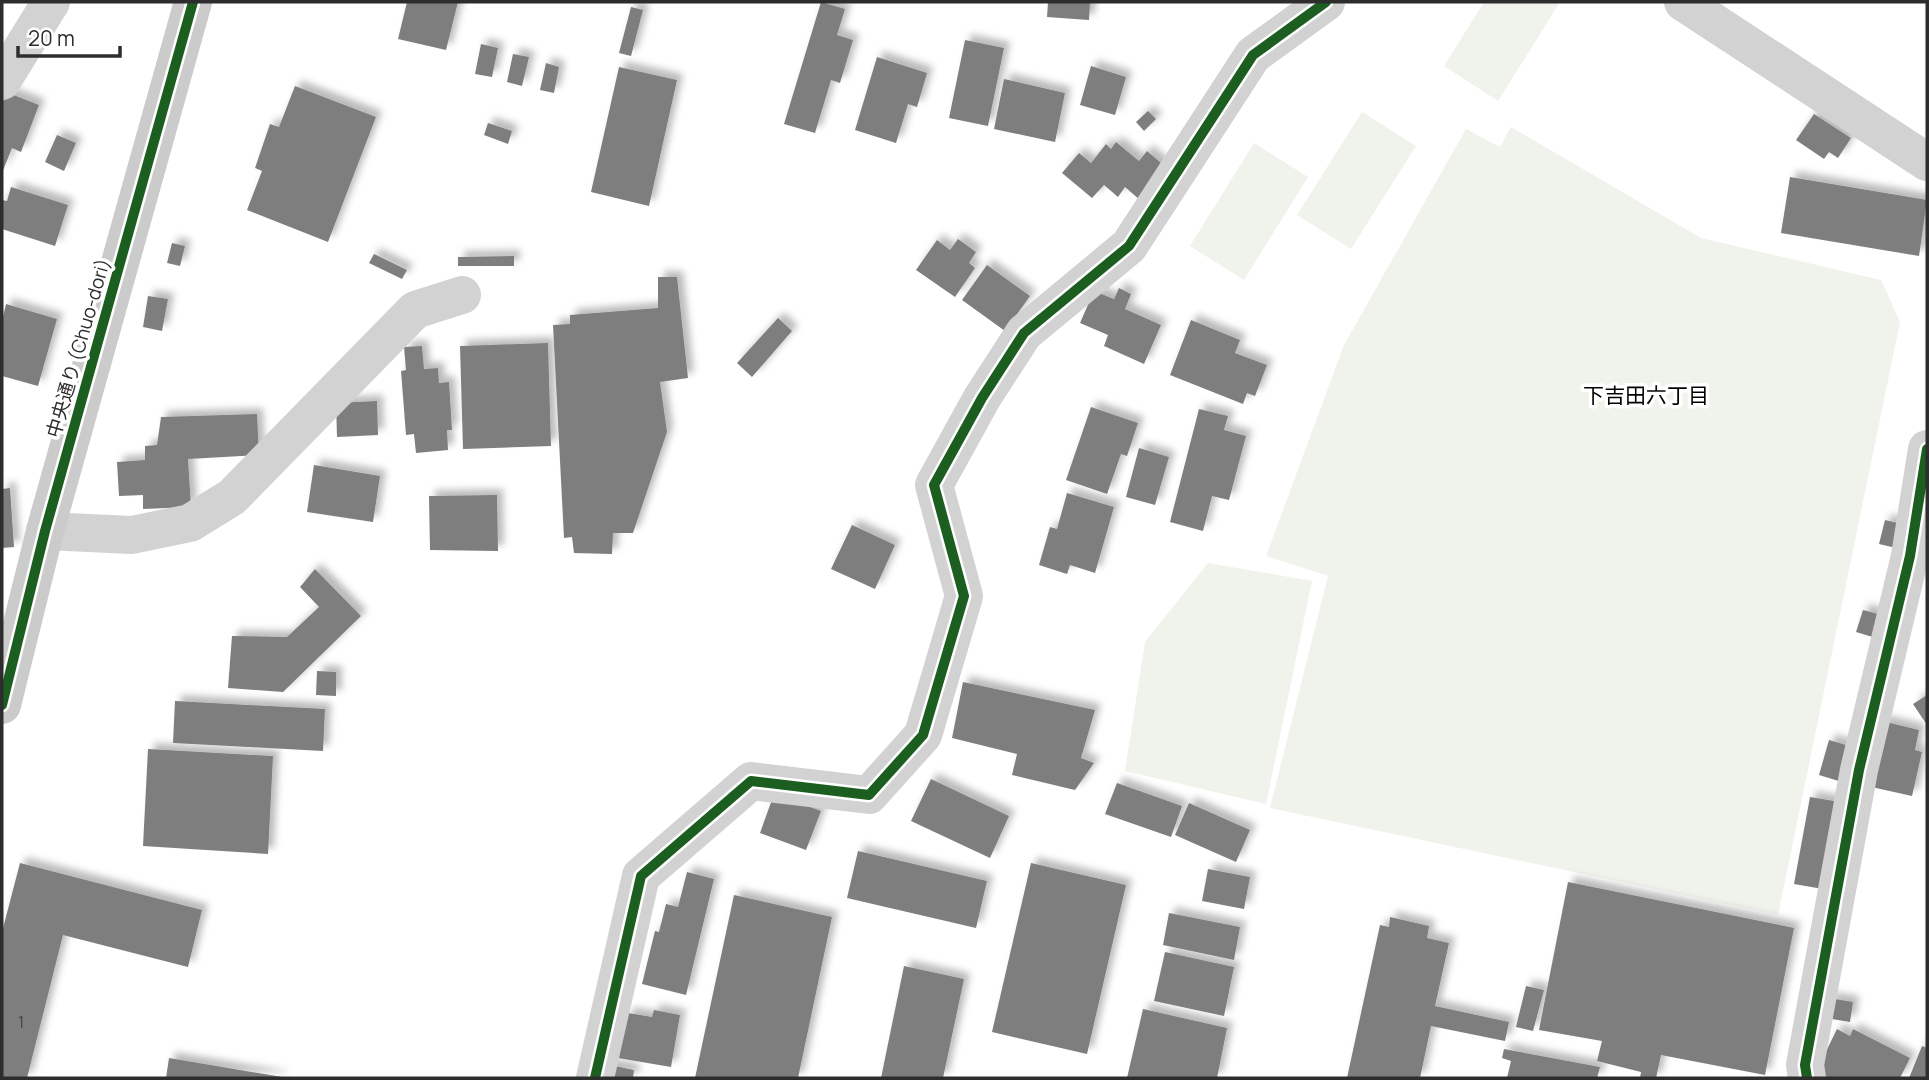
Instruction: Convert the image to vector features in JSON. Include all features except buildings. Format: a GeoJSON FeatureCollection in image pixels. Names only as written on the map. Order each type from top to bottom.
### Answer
{"type":"FeatureCollection","features":[{"type":"Feature","properties":{"kind":"street"},"geometry":{"type":"LineString","coordinates":[[2,81],[51,2]]}},
{"type":"Feature","properties":{"kind":"street","name":"中央通り (Chuo-dori)"},"geometry":{"type":"LineString","coordinates":[[2,705],[45,531],[193,2]]}},
{"type":"Feature","properties":{"kind":"street"},"geometry":{"type":"LineString","coordinates":[[595,1078],[641,876],[751,782],[869,795],[923,735],[964,596],[934,485],[940,474],[982,398],[1024,332],[1129,246],[1253,55],[1326,2]]}},
{"type":"Feature","properties":{"kind":"street"},"geometry":{"type":"LineString","coordinates":[[1683,2],[1927,162]]}},
{"type":"Feature","properties":{"kind":"street"},"geometry":{"type":"LineString","coordinates":[[45,531],[132,536],[190,523],[232,497],[415,310],[462,295]]}},
{"type":"Feature","properties":{"kind":"street"},"geometry":{"type":"LineString","coordinates":[[1807,1078],[1805,1065],[1859,769],[1910,556],[1927,449]]}},
{"type":"Feature","properties":{"kind":"shaded area"},"geometry":{"type":"Polygon","coordinates":[[[1484,2],[1560,2],[1498,101],[1444,66],[1484,2]]]}},
{"type":"Feature","properties":{"kind":"shaded area"},"geometry":{"type":"Polygon","coordinates":[[[1362,112],[1416,146],[1351,249],[1297,215],[1362,112]]]}},
{"type":"Feature","properties":{"kind":"shaded area"},"geometry":{"type":"Polygon","coordinates":[[[1511,127],[1701,238],[1881,280],[1900,322],[1778,915],[1270,808],[1328,576],[1266,556],[1344,345],[1466,129],[1500,147],[1511,127]]]}},
{"type":"Feature","properties":{"kind":"shaded area"},"geometry":{"type":"Polygon","coordinates":[[[1254,143],[1308,177],[1244,280],[1190,246],[1254,143]]]}},
{"type":"Feature","properties":{"kind":"shaded area"},"geometry":{"type":"Polygon","coordinates":[[[1208,563],[1312,581],[1266,804],[1125,771],[1145,642],[1208,563]]]}},
{"type":"Feature","properties":{"kind":"cycle path"},"geometry":{"type":"LineString","coordinates":[[2,705],[45,531],[193,2]]}},
{"type":"Feature","properties":{"kind":"cycle path"},"geometry":{"type":"LineString","coordinates":[[595,1078],[641,876],[751,781],[869,795],[923,735],[964,596],[934,485],[982,398],[1024,333],[1129,246],[1253,55],[1326,2]]}},
{"type":"Feature","properties":{"kind":"cycle path"},"geometry":{"type":"LineString","coordinates":[[1807,1078],[1805,1065],[1859,770],[1910,556],[1927,449]]}},
{"type":"Feature","properties":{"kind":"district","name":"下吉田六丁目"},"geometry":{"type":"Point","coordinates":[1646,395]}}]}
